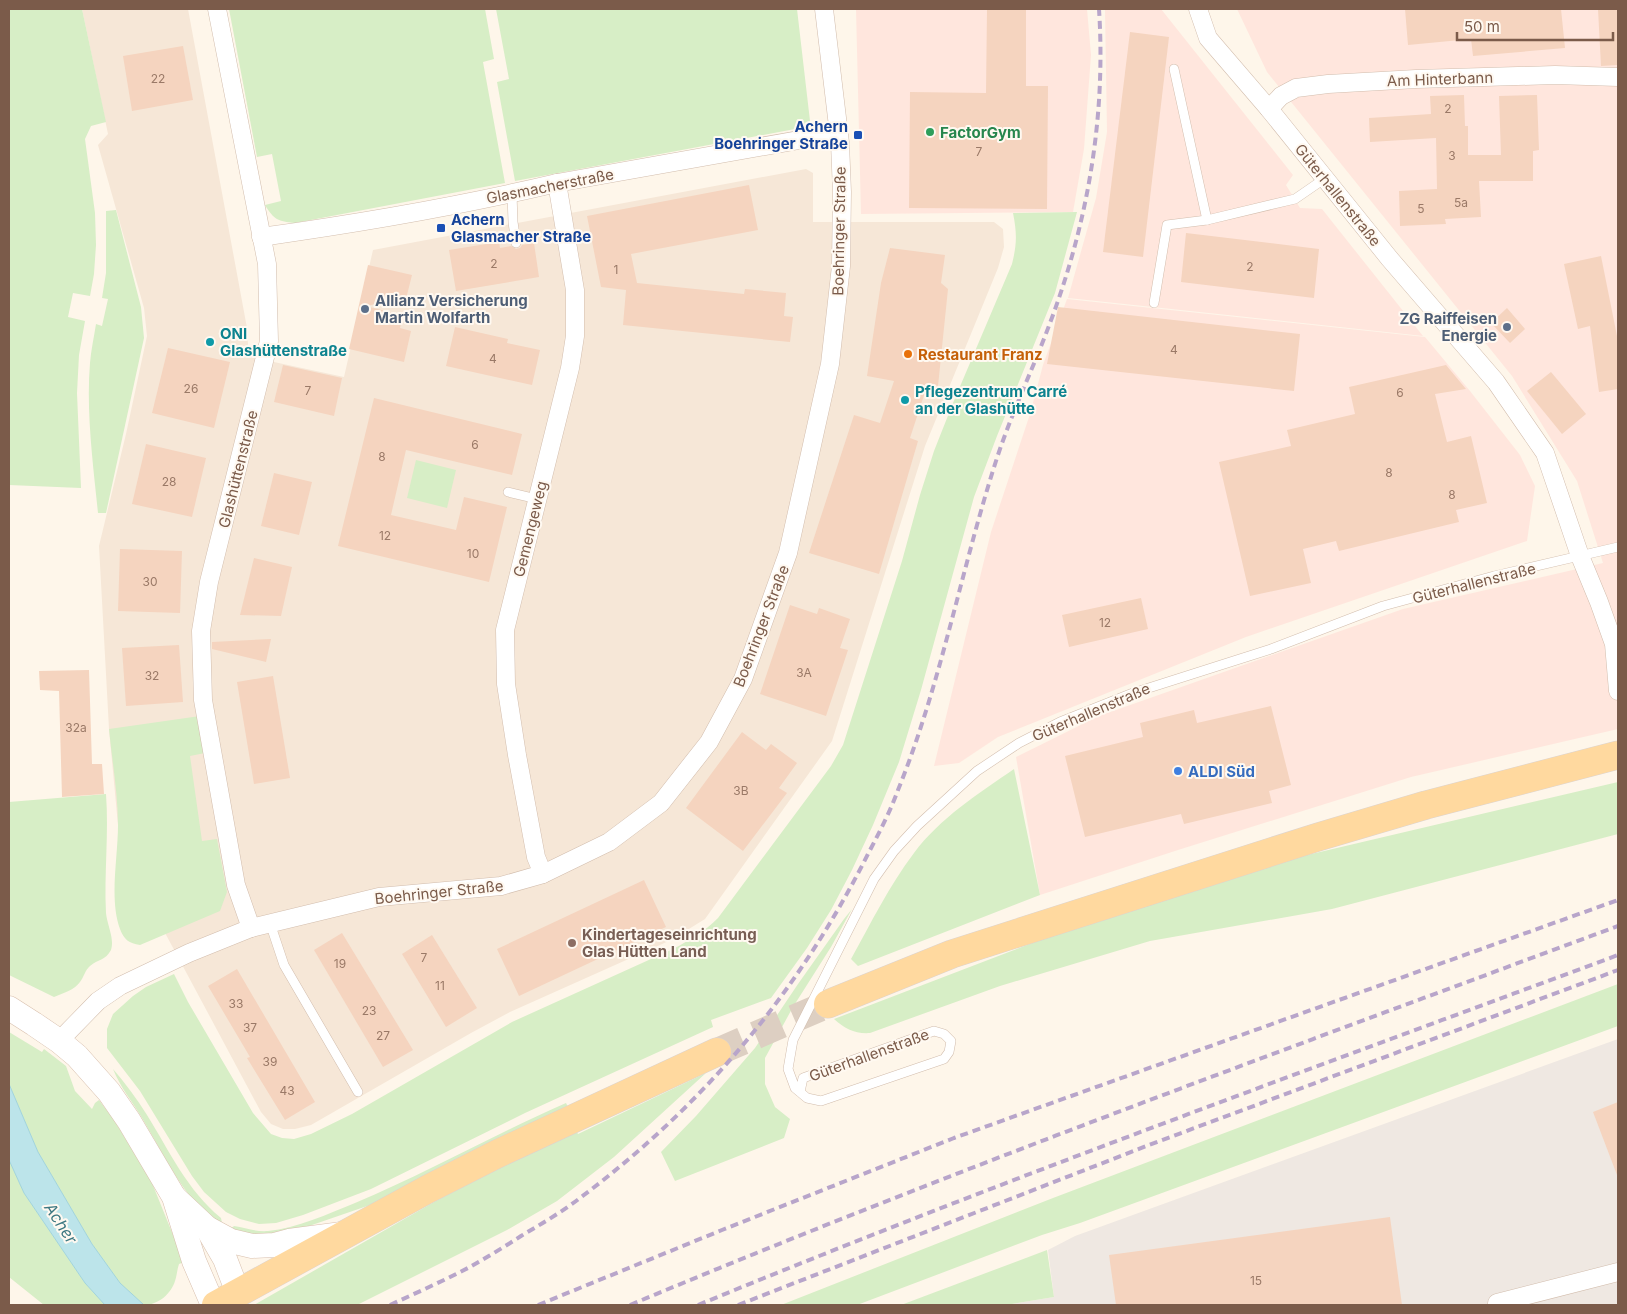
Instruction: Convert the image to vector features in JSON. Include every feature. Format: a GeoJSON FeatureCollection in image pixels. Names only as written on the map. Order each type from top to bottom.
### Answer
{"type":"FeatureCollection","features":[{"type":"Feature","properties":{"kind":"main road"},"geometry":{"type":"LineString","coordinates":[[828,1004],[952,954],[1318,837],[1426,805],[1618,755]]}},
{"type":"Feature","properties":{"kind":"main road"},"geometry":{"type":"LineString","coordinates":[[222,1301],[428,1189],[497,1154],[716,1052]]}},
{"type":"Feature","properties":{"kind":"street","name":"Glashüttenstraße"},"geometry":{"type":"LineString","coordinates":[[217,9],[267,264],[269,341],[209,582],[201,631],[203,700],[236,885],[251,928]]}},
{"type":"Feature","properties":{"kind":"street","name":"Boehringer Straße"},"geometry":{"type":"LineString","coordinates":[[59,1041],[98,1001],[120,986],[189,953],[251,928],[379,897],[501,886],[543,874],[609,842],[661,803],[709,742],[743,679],[788,553],[830,364],[841,266],[842,192],[838,132],[824,9]]}},
{"type":"Feature","properties":{"kind":"street","name":"Güterhallenstraße"},"geometry":{"type":"LineString","coordinates":[[1196,10],[1208,38],[1269,109],[1389,258],[1496,382],[1545,453],[1580,556],[1616,646],[1618,691]]}},
{"type":"Feature","properties":{"kind":"street","name":"Am Hinterbann"},"geometry":{"type":"LineString","coordinates":[[1269,109],[1281,96],[1296,88],[1328,84],[1545,75],[1618,77]]}},
{"type":"Feature","properties":{"kind":"street","name":"Glasmacherstraße"},"geometry":{"type":"LineString","coordinates":[[261,237],[365,222],[512,194],[558,183],[838,132]]}},
{"type":"Feature","properties":{"kind":"street","name":"Gemengeweg"},"geometry":{"type":"LineString","coordinates":[[543,874],[536,857],[517,755],[506,684],[505,630],[570,368],[575,336],[575,290],[558,183]]}},
{"type":"Feature","properties":{"kind":"street"},"geometry":{"type":"LineString","coordinates":[[9,1008],[59,1041],[77,1056],[109,1092],[174,1197],[194,1260],[222,1301]]}},
{"type":"Feature","properties":{"kind":"street"},"geometry":{"type":"LineString","coordinates":[[174,1197],[207,1228],[231,1241],[252,1246],[274,1245],[289,1240],[351,1232]]}},
{"type":"Feature","properties":{"kind":"street"},"geometry":{"type":"LineString","coordinates":[[207,1228],[225,1259],[222,1301]]}},
{"type":"Feature","properties":{"kind":"street"},"geometry":{"type":"LineString","coordinates":[[1497,1305],[1497,1303],[1618,1272]]}},
{"type":"Feature","properties":{"kind":"lane"},"geometry":{"type":"LineString","coordinates":[[1174,69],[1207,220]]}},
{"type":"Feature","properties":{"kind":"lane"},"geometry":{"type":"LineString","coordinates":[[1154,303],[1167,225],[1207,220],[1295,198],[1324,179]]}},
{"type":"Feature","properties":{"kind":"lane"},"geometry":{"type":"LineString","coordinates":[[512,194],[516,243]]}},
{"type":"Feature","properties":{"kind":"lane"},"geometry":{"type":"LineString","coordinates":[[508,492],[537,499]]}},
{"type":"Feature","properties":{"kind":"lane","name":"Güterhallenstraße"},"geometry":{"type":"LineString","coordinates":[[800,1092],[803,1078],[934,1031],[944,1034],[951,1041],[949,1052],[944,1059],[821,1101],[807,1098],[795,1088],[788,1069],[793,1040],[874,879],[917,826],[978,771],[1019,743],[1060,722],[1133,692],[1271,649],[1383,606],[1494,576],[1618,547]]}},
{"type":"Feature","properties":{"kind":"lane"},"geometry":{"type":"LineString","coordinates":[[270,923],[284,965],[358,1092]]}},
{"type":"Feature","properties":{"kind":"shaded area"},"geometry":{"type":"Polygon","coordinates":[[[82,9],[188,9],[247,328],[248,344],[246,356],[344,377],[373,250],[806,169],[813,173],[813,222],[994,222],[1003,229],[1004,247],[998,268],[925,446],[832,741],[705,919],[671,940],[510,1012],[311,1125],[295,1129],[283,1129],[271,1124],[261,1112],[164,931],[118,825],[109,729],[99,546],[147,336],[144,308],[98,145],[108,134],[82,9]]]}},
{"type":"Feature","properties":{"kind":"shaded area"},"geometry":{"type":"Polygon","coordinates":[[[856,9],[1087,9],[1091,55],[1084,149],[1073,212],[861,214],[856,9]]]}},
{"type":"Feature","properties":{"kind":"shaded area"},"geometry":{"type":"Polygon","coordinates":[[[1105,9],[1161,9],[1293,175],[1286,185],[1300,208],[1322,209],[1423,336],[1068,298],[1096,198],[1107,132],[1105,9]]]}},
{"type":"Feature","properties":{"kind":"shaded area"},"geometry":{"type":"Polygon","coordinates":[[[1237,9],[1618,9],[1618,729],[1411,777],[1040,895],[1016,757],[1099,716],[1403,609],[1603,563],[1577,481],[1512,376],[1267,72],[1237,9]]]}},
{"type":"Feature","properties":{"kind":"shaded area"},"geometry":{"type":"Polygon","coordinates":[[[1067,299],[1425,337],[1520,455],[1535,486],[1527,541],[1246,637],[998,737],[959,763],[934,766],[991,532],[1030,414],[1043,365],[1067,299]]]}},
{"type":"Feature","properties":{"kind":"shaded area"},"geometry":{"type":"Polygon","coordinates":[[[1618,1039],[1618,1305],[1006,1305],[1054,1297],[1048,1250],[1075,1236],[1618,1039]]]}},
{"type":"Feature","properties":{"kind":"green space"},"geometry":{"type":"Polygon","coordinates":[[[9,9],[82,9],[106,122],[91,126],[85,139],[95,213],[96,245],[90,296],[73,293],[68,317],[85,321],[79,355],[77,393],[81,488],[9,485],[9,9]]]}},
{"type":"Feature","properties":{"kind":"green space"},"geometry":{"type":"Polygon","coordinates":[[[229,9],[485,9],[494,59],[483,62],[505,183],[295,223],[277,219],[265,205],[281,201],[272,154],[257,157],[229,9]]]}},
{"type":"Feature","properties":{"kind":"green space"},"geometry":{"type":"Polygon","coordinates":[[[496,9],[797,9],[810,121],[795,129],[515,181],[497,82],[509,79],[496,9]]]}},
{"type":"Feature","properties":{"kind":"green space"},"geometry":{"type":"Polygon","coordinates":[[[116,210],[141,307],[144,338],[106,513],[98,513],[89,419],[90,363],[96,324],[102,326],[108,299],[102,298],[106,273],[106,211],[116,210]]]}},
{"type":"Feature","properties":{"kind":"green space"},"geometry":{"type":"Polygon","coordinates":[[[1077,212],[1055,293],[974,497],[921,690],[899,762],[873,825],[831,910],[807,948],[771,998],[711,1020],[713,1027],[525,1113],[371,1189],[303,1215],[276,1223],[259,1224],[240,1219],[226,1212],[204,1192],[192,1176],[140,1091],[107,1048],[107,1029],[113,1014],[146,987],[174,974],[188,1002],[253,1113],[271,1134],[282,1138],[294,1139],[311,1134],[352,1114],[512,1022],[673,949],[691,939],[718,918],[831,766],[843,745],[902,561],[934,451],[1012,264],[1016,238],[1013,213],[1077,212]]]}},
{"type":"Feature","properties":{"kind":"green space"},"geometry":{"type":"Polygon","coordinates":[[[416,460],[456,470],[447,508],[407,498],[416,460]]]}},
{"type":"Feature","properties":{"kind":"green space"},"geometry":{"type":"Polygon","coordinates":[[[200,716],[205,753],[190,756],[202,841],[217,839],[227,892],[220,911],[140,945],[136,944],[123,936],[115,905],[118,813],[109,729],[200,716]]]}},
{"type":"Feature","properties":{"kind":"green space"},"geometry":{"type":"Polygon","coordinates":[[[1014,769],[1040,895],[858,966],[851,959],[888,892],[924,840],[973,797],[1014,769]]]}},
{"type":"Feature","properties":{"kind":"green space"},"geometry":{"type":"Polygon","coordinates":[[[1618,782],[1618,834],[1332,909],[1150,941],[1000,986],[870,1033],[850,1030],[834,1019],[1105,915],[1269,864],[1618,782]]]}},
{"type":"Feature","properties":{"kind":"green space"},"geometry":{"type":"Polygon","coordinates":[[[106,794],[106,913],[111,937],[111,950],[104,958],[88,968],[78,985],[54,997],[9,975],[9,802],[106,794]]]}},
{"type":"Feature","properties":{"kind":"green space"},"geometry":{"type":"Polygon","coordinates":[[[852,909],[831,947],[793,1007],[765,1058],[765,1084],[775,1107],[790,1119],[784,1138],[675,1181],[661,1152],[696,1116],[755,1048],[852,909]]]}},
{"type":"Feature","properties":{"kind":"green space"},"geometry":{"type":"Polygon","coordinates":[[[1618,984],[1618,1026],[1080,1223],[1042,1235],[857,1305],[781,1305],[1053,1198],[1618,984]]]}},
{"type":"Feature","properties":{"kind":"green space"},"geometry":{"type":"Polygon","coordinates":[[[9,1032],[42,1052],[44,1049],[66,1066],[75,1091],[92,1109],[99,1100],[114,1120],[152,1183],[184,1262],[179,1264],[173,1286],[159,1301],[144,1305],[120,1283],[92,1244],[38,1152],[9,1084],[9,1032]]]}},
{"type":"Feature","properties":{"kind":"green space"},"geometry":{"type":"Polygon","coordinates":[[[113,1069],[143,1109],[189,1183],[221,1218],[221,1225],[200,1208],[183,1187],[113,1069]]]}},
{"type":"Feature","properties":{"kind":"green space"},"geometry":{"type":"Polygon","coordinates":[[[706,1073],[614,1157],[557,1201],[507,1230],[357,1305],[254,1305],[434,1202],[516,1159],[576,1130],[578,1134],[706,1073]]]}},
{"type":"Feature","properties":{"kind":"green space"},"geometry":{"type":"Polygon","coordinates":[[[566,1103],[568,1107],[373,1204],[283,1235],[268,1238],[229,1230],[234,1226],[268,1231],[301,1224],[323,1216],[408,1179],[566,1103]]]}},
{"type":"Feature","properties":{"kind":"green space"},"geometry":{"type":"Polygon","coordinates":[[[9,1160],[24,1193],[85,1283],[105,1305],[44,1305],[9,1277],[9,1160]]]}},
{"type":"Feature","properties":{"kind":"green space"},"geometry":{"type":"Polygon","coordinates":[[[1047,1250],[1054,1297],[1006,1305],[901,1305],[1047,1250]]]}},
{"type":"Feature","properties":{"kind":"water","name":"Acher"},"geometry":{"type":"Polygon","coordinates":[[[9,1084],[38,1152],[92,1244],[120,1283],[144,1305],[105,1305],[85,1283],[24,1193],[9,1160],[9,1084]]]}},
{"type":"Feature","properties":{"kind":"building"},"geometry":{"type":"Polygon","coordinates":[[[987,9],[1026,9],[1026,86],[1048,86],[1047,209],[909,208],[910,92],[986,93],[987,9]]]}},
{"type":"Feature","properties":{"kind":"building"},"geometry":{"type":"Polygon","coordinates":[[[1405,9],[1561,9],[1565,48],[1473,56],[1471,39],[1408,45],[1405,9]]]}},
{"type":"Feature","properties":{"kind":"building"},"geometry":{"type":"Polygon","coordinates":[[[1598,9],[1618,9],[1618,65],[1601,66],[1598,9]]]}},
{"type":"Feature","properties":{"kind":"building"},"geometry":{"type":"Polygon","coordinates":[[[1130,32],[1169,37],[1143,257],[1103,252],[1130,32]]]}},
{"type":"Feature","properties":{"kind":"building"},"geometry":{"type":"Polygon","coordinates":[[[183,46],[193,100],[132,111],[123,56],[183,46]]]}},
{"type":"Feature","properties":{"kind":"building"},"geometry":{"type":"Polygon","coordinates":[[[1464,95],[1465,126],[1468,126],[1468,155],[1501,155],[1499,96],[1537,95],[1539,150],[1533,151],[1533,181],[1479,181],[1481,217],[1445,219],[1446,224],[1400,226],[1399,191],[1437,189],[1436,138],[1370,142],[1369,118],[1431,114],[1430,96],[1464,95]]]}},
{"type":"Feature","properties":{"kind":"building"},"geometry":{"type":"Polygon","coordinates":[[[749,185],[758,230],[631,254],[637,283],[744,294],[745,289],[786,293],[784,316],[793,317],[790,342],[623,325],[626,290],[601,287],[587,216],[749,185]]]}},
{"type":"Feature","properties":{"kind":"building"},"geometry":{"type":"Polygon","coordinates":[[[1186,233],[1319,249],[1314,298],[1181,282],[1186,233]]]}},
{"type":"Feature","properties":{"kind":"building"},"geometry":{"type":"Polygon","coordinates":[[[499,242],[500,248],[511,246],[516,249],[522,245],[534,243],[539,277],[456,291],[449,250],[499,242]]]}},
{"type":"Feature","properties":{"kind":"building","name":"Pflegezentrum Carré an der Glashütte"},"geometry":{"type":"Polygon","coordinates":[[[890,248],[945,255],[941,283],[948,289],[938,386],[928,383],[910,438],[918,441],[879,574],[809,553],[854,415],[880,423],[894,381],[867,376],[881,283],[890,248]]]}},
{"type":"Feature","properties":{"kind":"building"},"geometry":{"type":"Polygon","coordinates":[[[1601,256],[1618,341],[1618,389],[1599,392],[1590,326],[1578,329],[1564,264],[1601,256]]]}},
{"type":"Feature","properties":{"kind":"building"},"geometry":{"type":"Polygon","coordinates":[[[368,265],[412,275],[406,299],[365,306],[403,315],[400,328],[411,331],[404,362],[349,349],[368,265]]]}},
{"type":"Feature","properties":{"kind":"building"},"geometry":{"type":"Polygon","coordinates":[[[1058,307],[1300,334],[1294,391],[1047,364],[1058,307]]]}},
{"type":"Feature","properties":{"kind":"building"},"geometry":{"type":"Polygon","coordinates":[[[1507,308],[1525,329],[1510,343],[1491,323],[1507,308]]]}},
{"type":"Feature","properties":{"kind":"building"},"geometry":{"type":"Polygon","coordinates":[[[455,327],[508,339],[507,343],[540,350],[532,385],[446,366],[455,327]]]}},
{"type":"Feature","properties":{"kind":"building"},"geometry":{"type":"Polygon","coordinates":[[[168,348],[230,362],[214,428],[152,413],[168,348]]]}},
{"type":"Feature","properties":{"kind":"building"},"geometry":{"type":"Polygon","coordinates":[[[283,365],[342,378],[334,416],[274,402],[283,365]]]}},
{"type":"Feature","properties":{"kind":"building"},"geometry":{"type":"Polygon","coordinates":[[[1446,365],[1466,389],[1435,394],[1447,442],[1471,436],[1487,503],[1456,510],[1459,522],[1339,551],[1336,541],[1303,549],[1311,583],[1250,596],[1219,462],[1291,446],[1287,430],[1355,414],[1349,387],[1446,365]]]}},
{"type":"Feature","properties":{"kind":"building"},"geometry":{"type":"Polygon","coordinates":[[[1551,372],[1586,414],[1562,434],[1527,391],[1551,372]]]}},
{"type":"Feature","properties":{"kind":"building"},"geometry":{"type":"Polygon","coordinates":[[[374,398],[522,434],[512,475],[406,450],[391,515],[456,530],[464,497],[507,507],[489,582],[338,546],[374,398]]]}},
{"type":"Feature","properties":{"kind":"building"},"geometry":{"type":"Polygon","coordinates":[[[146,444],[206,458],[192,517],[132,504],[146,444]]]}},
{"type":"Feature","properties":{"kind":"building"},"geometry":{"type":"Polygon","coordinates":[[[274,473],[312,482],[299,535],[261,526],[274,473]]]}},
{"type":"Feature","properties":{"kind":"building"},"geometry":{"type":"Polygon","coordinates":[[[120,549],[182,551],[180,613],[118,611],[120,549]]]}},
{"type":"Feature","properties":{"kind":"building"},"geometry":{"type":"Polygon","coordinates":[[[254,558],[292,567],[281,616],[240,615],[254,558]]]}},
{"type":"Feature","properties":{"kind":"building"},"geometry":{"type":"Polygon","coordinates":[[[1141,598],[1148,629],[1069,647],[1062,615],[1141,598]]]}},
{"type":"Feature","properties":{"kind":"building"},"geometry":{"type":"Polygon","coordinates":[[[790,605],[817,614],[819,608],[850,619],[840,648],[848,650],[826,716],[760,694],[790,605]]]}},
{"type":"Feature","properties":{"kind":"building"},"geometry":{"type":"Polygon","coordinates":[[[271,639],[266,662],[212,649],[212,642],[271,639]]]}},
{"type":"Feature","properties":{"kind":"building"},"geometry":{"type":"Polygon","coordinates":[[[179,645],[183,702],[126,706],[122,648],[179,645]]]}},
{"type":"Feature","properties":{"kind":"building"},"geometry":{"type":"Polygon","coordinates":[[[89,670],[92,764],[102,764],[104,794],[62,797],[59,691],[40,690],[39,671],[89,670]]]}},
{"type":"Feature","properties":{"kind":"building"},"geometry":{"type":"Polygon","coordinates":[[[273,676],[290,778],[254,784],[237,682],[273,676]]]}},
{"type":"Feature","properties":{"kind":"building","name":"ALDI Süd"},"geometry":{"type":"Polygon","coordinates":[[[1271,706],[1291,785],[1269,791],[1272,803],[1184,824],[1181,814],[1085,837],[1065,756],[1143,737],[1140,723],[1194,710],[1197,723],[1271,706]]]}},
{"type":"Feature","properties":{"kind":"building"},"geometry":{"type":"Polygon","coordinates":[[[742,732],[766,750],[771,744],[797,763],[779,788],[787,793],[743,851],[686,808],[742,732]]]}},
{"type":"Feature","properties":{"kind":"building"},"geometry":{"type":"Polygon","coordinates":[[[644,880],[666,927],[519,996],[497,949],[644,880]]]}},
{"type":"Feature","properties":{"kind":"building"},"geometry":{"type":"Polygon","coordinates":[[[342,933],[413,1050],[383,1067],[314,950],[342,933]]]}},
{"type":"Feature","properties":{"kind":"building"},"geometry":{"type":"Polygon","coordinates":[[[432,935],[477,1008],[446,1027],[402,954],[432,935]]]}},
{"type":"Feature","properties":{"kind":"building"},"geometry":{"type":"Polygon","coordinates":[[[237,969],[315,1102],[285,1120],[247,1058],[250,1057],[208,986],[237,969]]]}},
{"type":"Feature","properties":{"kind":"building"},"geometry":{"type":"Polygon","coordinates":[[[1618,1102],[1618,1175],[1617,1175],[1593,1112],[1618,1102]]]}},
{"type":"Feature","properties":{"kind":"building"},"geometry":{"type":"Polygon","coordinates":[[[1390,1217],[1402,1305],[1116,1305],[1109,1255],[1390,1217]]]}},
{"type":"Feature","properties":{"kind":"tunnel"},"geometry":{"type":"LineString","coordinates":[[717,1052],[828,1004]]}},
{"type":"Feature","properties":{"kind":"railway"},"geometry":{"type":"LineString","coordinates":[[390,1305],[459,1273],[566,1208],[625,1162],[668,1124],[745,1043],[779,999],[841,905],[888,814],[913,750],[939,668],[996,461],[1008,426],[1050,323],[1075,246],[1084,207],[1097,129],[1100,89],[1099,9]]}},
{"type":"Feature","properties":{"kind":"railway"},"geometry":{"type":"LineString","coordinates":[[538,1305],[954,1138],[1618,900]]}},
{"type":"Feature","properties":{"kind":"railway"},"geometry":{"type":"LineString","coordinates":[[630,1305],[998,1158],[1618,926]]}},
{"type":"Feature","properties":{"kind":"railway"},"geometry":{"type":"LineString","coordinates":[[698,1305],[1042,1169],[1618,955]]}},
{"type":"Feature","properties":{"kind":"railway"},"geometry":{"type":"LineString","coordinates":[[738,1305],[1149,1145],[1618,970]]}},
{"type":"Feature","properties":{"kind":"place","name":"FactorGym"},"geometry":{"type":"Point","coordinates":[930,132]}},
{"type":"Feature","properties":{"kind":"place","name":"Achern Boehringer Straße"},"geometry":{"type":"Point","coordinates":[858,135]}},
{"type":"Feature","properties":{"kind":"place","name":"Achern Glasmacher Straße"},"geometry":{"type":"Point","coordinates":[441,228]}},
{"type":"Feature","properties":{"kind":"place","name":"Allianz Versicherung Martin Wolfarth"},"geometry":{"type":"Point","coordinates":[365,309]}},
{"type":"Feature","properties":{"kind":"place","name":"ZG Raiffeisen Energie"},"geometry":{"type":"Point","coordinates":[1507,327]}},
{"type":"Feature","properties":{"kind":"place","name":"ONI Glashüttenstraße"},"geometry":{"type":"Point","coordinates":[210,342]}},
{"type":"Feature","properties":{"kind":"place","name":"Restaurant Franz"},"geometry":{"type":"Point","coordinates":[908,354]}},
{"type":"Feature","properties":{"kind":"place","name":"Pflegezentrum Carré an der Glashütte"},"geometry":{"type":"Point","coordinates":[905,400]}},
{"type":"Feature","properties":{"kind":"place","name":"ALDI Süd"},"geometry":{"type":"Point","coordinates":[1178,771]}},
{"type":"Feature","properties":{"kind":"place","name":"Kindertageseinrichtung Glas Hütten Land"},"geometry":{"type":"Point","coordinates":[572,943]}}]}
